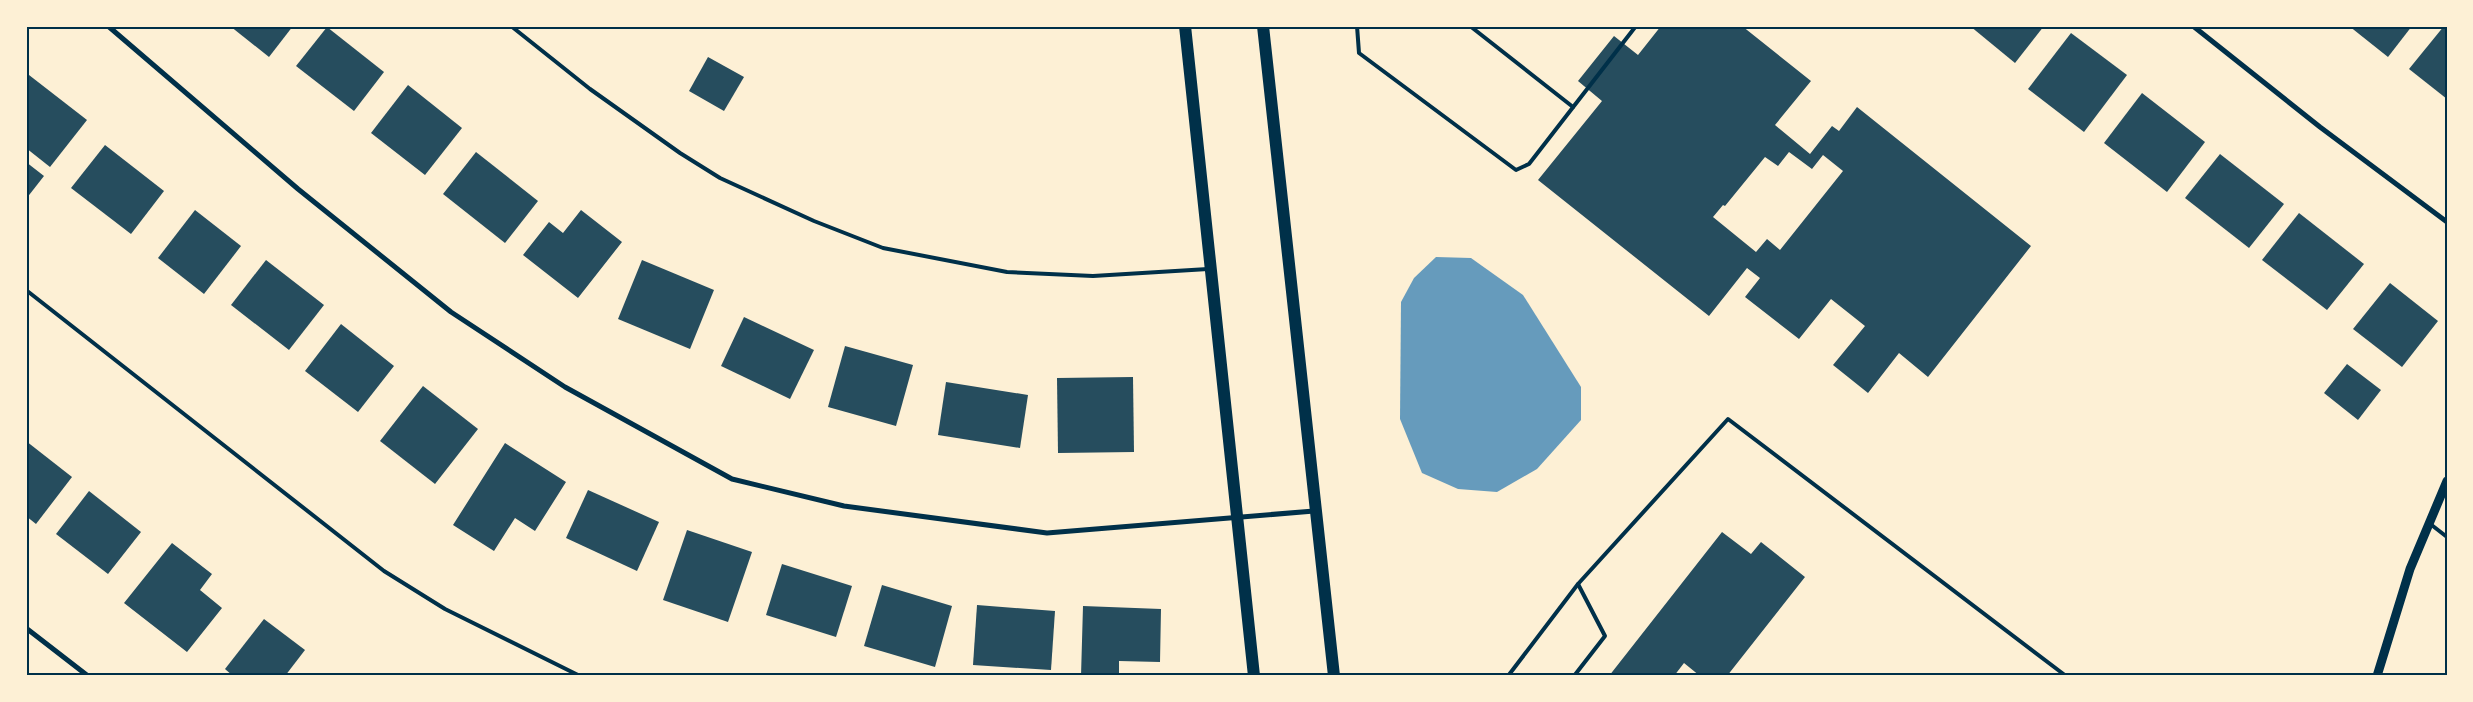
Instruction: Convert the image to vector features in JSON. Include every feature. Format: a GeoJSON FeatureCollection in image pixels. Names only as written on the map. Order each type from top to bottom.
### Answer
{"type":"FeatureCollection","features":[{"type":"Feature","properties":{"kind":"main road"},"geometry":{"type":"LineString","coordinates":[[1185,26],[1254,676]]}},
{"type":"Feature","properties":{"kind":"main road"},"geometry":{"type":"LineString","coordinates":[[1263,26],[1334,676]]}},
{"type":"Feature","properties":{"kind":"street"},"geometry":{"type":"LineString","coordinates":[[108,26],[298,189],[451,312],[565,387],[732,479],[844,506],[1047,533],[1316,511]]}},
{"type":"Feature","properties":{"kind":"street"},"geometry":{"type":"LineString","coordinates":[[2193,26],[2320,127],[2447,222]]}},
{"type":"Feature","properties":{"kind":"street"},"geometry":{"type":"LineString","coordinates":[[2377,676],[2410,569],[2447,481]]}},
{"type":"Feature","properties":{"kind":"street"},"geometry":{"type":"LineString","coordinates":[[26,628],[88,676]]}},
{"type":"Feature","properties":{"kind":"lane"},"geometry":{"type":"LineString","coordinates":[[512,26],[590,89],[720,178],[814,221],[883,248],[1007,272],[1093,276],[1210,269]]}},
{"type":"Feature","properties":{"kind":"lane"},"geometry":{"type":"LineString","coordinates":[[1357,26],[1359,53],[1516,170],[1529,164],[1636,26]]}},
{"type":"Feature","properties":{"kind":"lane"},"geometry":{"type":"LineString","coordinates":[[1470,26],[1573,107]]}},
{"type":"Feature","properties":{"kind":"lane"},"geometry":{"type":"LineString","coordinates":[[26,290],[384,571],[445,609],[580,676]]}},
{"type":"Feature","properties":{"kind":"lane"},"geometry":{"type":"LineString","coordinates":[[1508,676],[1578,584],[1728,419],[2066,676]]}},
{"type":"Feature","properties":{"kind":"lane"},"geometry":{"type":"LineString","coordinates":[[2429,523],[2447,537]]}},
{"type":"Feature","properties":{"kind":"lane"},"geometry":{"type":"LineString","coordinates":[[1574,676],[1605,636],[1578,584]]}},
{"type":"Feature","properties":{"kind":"water"},"geometry":{"type":"Polygon","coordinates":[[[1436,257],[1471,258],[1523,295],[1581,387],[1581,420],[1537,469],[1497,492],[1458,489],[1422,473],[1400,419],[1401,302],[1414,278],[1436,257]]]}},
{"type":"Feature","properties":{"kind":"building"},"geometry":{"type":"Polygon","coordinates":[[[230,26],[293,26],[269,57],[230,26]]]}},
{"type":"Feature","properties":{"kind":"building"},"geometry":{"type":"Polygon","coordinates":[[[1661,26],[1742,26],[1811,81],[1775,125],[1810,154],[1832,126],[1839,131],[1857,107],[2031,246],[1928,377],[1899,353],[1868,393],[1833,365],[1865,326],[1831,299],[1799,339],[1745,297],[1760,278],[1747,268],[1709,316],[1538,180],[1602,101],[1578,81],[1614,36],[1638,55],[1661,26]],[[1789,152],[1778,166],[1765,157],[1725,206],[1723,205],[1713,217],[1756,252],[1767,239],[1780,250],[1843,171],[1823,155],[1812,169],[1789,152]]]}},
{"type":"Feature","properties":{"kind":"building"},"geometry":{"type":"Polygon","coordinates":[[[1970,26],[2044,26],[2015,63],[1970,26]]]}},
{"type":"Feature","properties":{"kind":"building"},"geometry":{"type":"Polygon","coordinates":[[[2349,26],[2412,26],[2388,57],[2349,26]]]}},
{"type":"Feature","properties":{"kind":"building"},"geometry":{"type":"Polygon","coordinates":[[[2444,26],[2447,26],[2447,99],[2409,69],[2444,26]]]}},
{"type":"Feature","properties":{"kind":"building"},"geometry":{"type":"Polygon","coordinates":[[[327,27],[384,72],[354,111],[296,66],[327,27]]]}},
{"type":"Feature","properties":{"kind":"building"},"geometry":{"type":"Polygon","coordinates":[[[2071,33],[2127,75],[2084,132],[2028,89],[2071,33]]]}},
{"type":"Feature","properties":{"kind":"building"},"geometry":{"type":"Polygon","coordinates":[[[708,57],[744,77],[724,111],[689,91],[708,57]]]}},
{"type":"Feature","properties":{"kind":"building"},"geometry":{"type":"Polygon","coordinates":[[[29,75],[87,120],[50,167],[26,148],[26,79],[29,75]]]}},
{"type":"Feature","properties":{"kind":"building"},"geometry":{"type":"Polygon","coordinates":[[[408,85],[462,128],[425,175],[371,133],[408,85]]]}},
{"type":"Feature","properties":{"kind":"building"},"geometry":{"type":"Polygon","coordinates":[[[2142,93],[2205,142],[2167,192],[2104,143],[2142,93]]]}},
{"type":"Feature","properties":{"kind":"building"},"geometry":{"type":"Polygon","coordinates":[[[105,145],[164,191],[131,234],[71,188],[105,145]]]}},
{"type":"Feature","properties":{"kind":"building"},"geometry":{"type":"Polygon","coordinates":[[[476,152],[538,201],[505,243],[443,194],[476,152]]]}},
{"type":"Feature","properties":{"kind":"building"},"geometry":{"type":"Polygon","coordinates":[[[2220,154],[2284,204],[2249,248],[2185,198],[2220,154]]]}},
{"type":"Feature","properties":{"kind":"building"},"geometry":{"type":"Polygon","coordinates":[[[26,162],[44,176],[26,199],[26,162]]]}},
{"type":"Feature","properties":{"kind":"building"},"geometry":{"type":"Polygon","coordinates":[[[195,210],[241,246],[204,294],[158,258],[195,210]]]}},
{"type":"Feature","properties":{"kind":"building"},"geometry":{"type":"Polygon","coordinates":[[[581,210],[622,242],[578,298],[523,255],[549,222],[563,233],[581,210]]]}},
{"type":"Feature","properties":{"kind":"building"},"geometry":{"type":"Polygon","coordinates":[[[2299,213],[2364,264],[2327,310],[2262,260],[2299,213]]]}},
{"type":"Feature","properties":{"kind":"building"},"geometry":{"type":"Polygon","coordinates":[[[266,260],[324,305],[289,350],[231,305],[266,260]]]}},
{"type":"Feature","properties":{"kind":"building"},"geometry":{"type":"Polygon","coordinates":[[[642,260],[714,290],[690,349],[618,319],[642,260]]]}},
{"type":"Feature","properties":{"kind":"building"},"geometry":{"type":"Polygon","coordinates":[[[2390,283],[2438,321],[2402,367],[2353,329],[2390,283]]]}},
{"type":"Feature","properties":{"kind":"building"},"geometry":{"type":"Polygon","coordinates":[[[744,317],[814,350],[790,399],[721,366],[744,317]]]}},
{"type":"Feature","properties":{"kind":"building"},"geometry":{"type":"Polygon","coordinates":[[[341,324],[394,366],[358,412],[305,371],[341,324]]]}},
{"type":"Feature","properties":{"kind":"building"},"geometry":{"type":"Polygon","coordinates":[[[845,346],[913,365],[896,426],[828,407],[845,346]]]}},
{"type":"Feature","properties":{"kind":"building"},"geometry":{"type":"Polygon","coordinates":[[[2347,364],[2381,390],[2358,420],[2324,393],[2347,364]]]}},
{"type":"Feature","properties":{"kind":"building"},"geometry":{"type":"Polygon","coordinates":[[[1133,377],[1134,452],[1058,453],[1057,378],[1133,377]]]}},
{"type":"Feature","properties":{"kind":"building"},"geometry":{"type":"Polygon","coordinates":[[[946,382],[1028,395],[1020,448],[938,435],[946,382]]]}},
{"type":"Feature","properties":{"kind":"building"},"geometry":{"type":"Polygon","coordinates":[[[423,386],[478,429],[435,484],[380,441],[423,386]]]}},
{"type":"Feature","properties":{"kind":"building"},"geometry":{"type":"Polygon","coordinates":[[[26,441],[72,477],[36,524],[26,516],[26,441]]]}},
{"type":"Feature","properties":{"kind":"building"},"geometry":{"type":"Polygon","coordinates":[[[505,443],[566,482],[535,531],[515,518],[494,551],[453,525],[505,443]]]}},
{"type":"Feature","properties":{"kind":"building"},"geometry":{"type":"Polygon","coordinates":[[[588,490],[659,522],[637,571],[566,538],[588,490]]]}},
{"type":"Feature","properties":{"kind":"building"},"geometry":{"type":"Polygon","coordinates":[[[89,491],[141,532],[108,574],[56,534],[89,491]]]}},
{"type":"Feature","properties":{"kind":"building"},"geometry":{"type":"Polygon","coordinates":[[[687,530],[752,552],[728,622],[663,600],[687,530]]]}},
{"type":"Feature","properties":{"kind":"building"},"geometry":{"type":"Polygon","coordinates":[[[1722,532],[1751,554],[1761,542],[1805,577],[1727,676],[1700,676],[1684,663],[1674,676],[1609,676],[1722,532]]]}},
{"type":"Feature","properties":{"kind":"building"},"geometry":{"type":"Polygon","coordinates":[[[172,543],[212,574],[200,590],[222,608],[187,652],[124,603],[172,543]]]}},
{"type":"Feature","properties":{"kind":"building"},"geometry":{"type":"Polygon","coordinates":[[[782,564],[852,586],[836,637],[766,615],[782,564]]]}},
{"type":"Feature","properties":{"kind":"building"},"geometry":{"type":"Polygon","coordinates":[[[882,585],[952,606],[935,667],[864,646],[882,585]]]}},
{"type":"Feature","properties":{"kind":"building"},"geometry":{"type":"Polygon","coordinates":[[[977,605],[1055,611],[1051,670],[973,665],[977,605]]]}},
{"type":"Feature","properties":{"kind":"building"},"geometry":{"type":"Polygon","coordinates":[[[1083,606],[1161,609],[1160,662],[1119,661],[1119,676],[1081,676],[1083,606]]]}},
{"type":"Feature","properties":{"kind":"building"},"geometry":{"type":"Polygon","coordinates":[[[264,619],[305,650],[285,676],[233,676],[225,669],[264,619]]]}}]}
